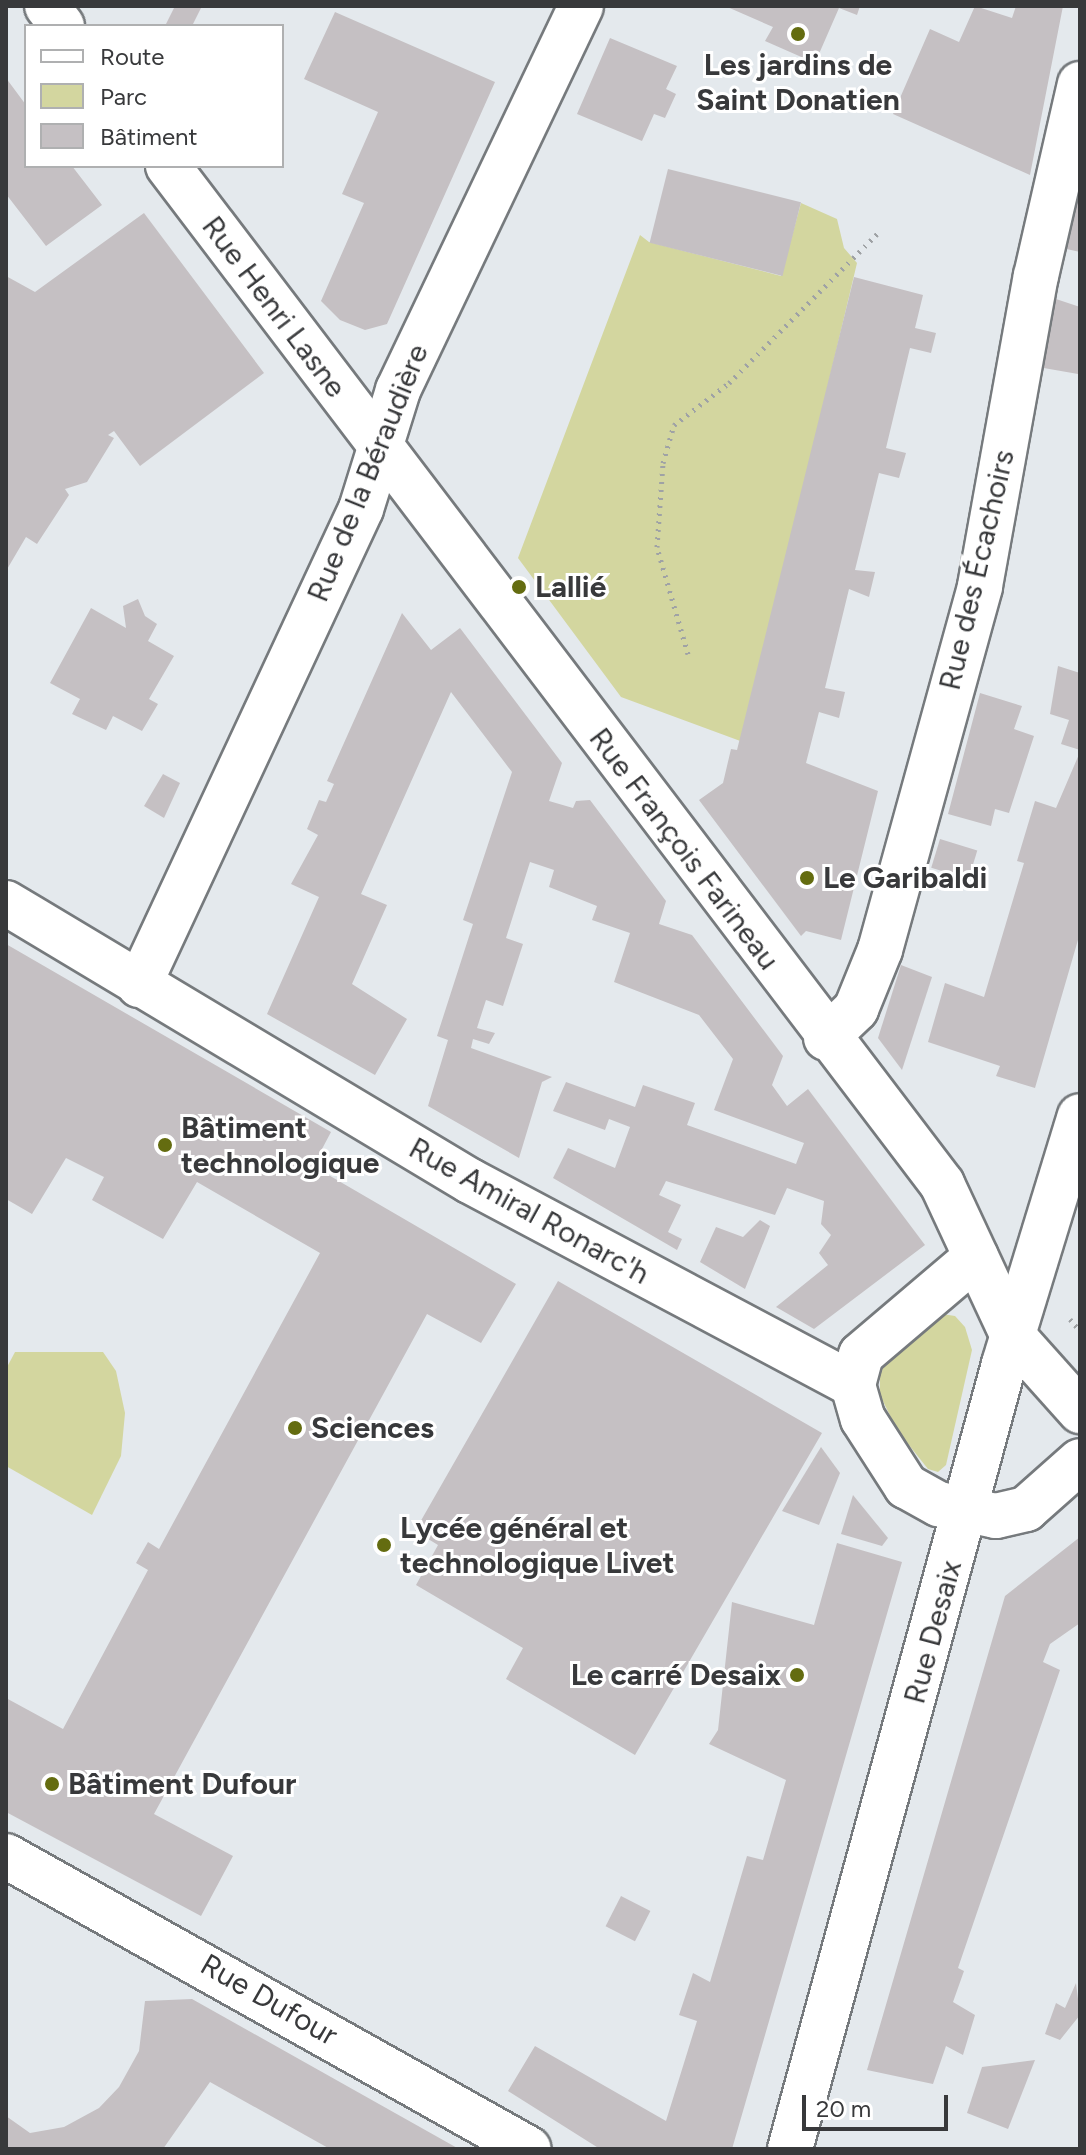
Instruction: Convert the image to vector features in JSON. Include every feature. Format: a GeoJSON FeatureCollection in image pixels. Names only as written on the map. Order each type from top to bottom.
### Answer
{"type":"FeatureCollection","features":[{"type":"Feature","properties":{"kind":"street"},"geometry":{"type":"LineString","coordinates":[[47,6],[60,24]]}},
{"type":"Feature","properties":{"kind":"street","name":"Rue de la Béraudière"},"geometry":{"type":"LineString","coordinates":[[139,985],[361,509],[398,390],[579,7]]}},
{"type":"Feature","properties":{"kind":"street","name":"Rue des Écachoirs"},"geometry":{"type":"LineString","coordinates":[[826,1038],[856,1009],[880,950],[980,586],[1036,276],[1080,84]]}},
{"type":"Feature","properties":{"kind":"street","name":"Rue Henri Lasne"},"geometry":{"type":"LineString","coordinates":[[169,168],[379,449]]}},
{"type":"Feature","properties":{"kind":"street","name":"Rue François Farineau"},"geometry":{"type":"LineString","coordinates":[[379,449],[826,1038],[942,1184],[1013,1336],[1080,1411]]}},
{"type":"Feature","properties":{"kind":"street","name":"Rue Amiral Ronarc'h"},"geometry":{"type":"LineString","coordinates":[[6,903],[470,1181],[853,1385]]}},
{"type":"Feature","properties":{"kind":"street","name":"Rue Desaix"},"geometry":{"type":"LineString","coordinates":[[790,2149],[964,1510],[1080,1116]]}},
{"type":"Feature","properties":{"kind":"street"},"geometry":{"type":"LineString","coordinates":[[976,1257],[868,1346],[853,1385],[863,1419],[906,1486],[939,1504],[964,1510],[1015,1514],[1080,1461]]}},
{"type":"Feature","properties":{"kind":"street","name":"Rue Dufour"},"geometry":{"type":"LineString","coordinates":[[6,1856],[529,2149]]}},
{"type":"Feature","properties":{"kind":"path"},"geometry":{"type":"LineString","coordinates":[[688,654],[657,547],[663,463],[674,425],[729,383],[878,233]]}},
{"type":"Feature","properties":{"kind":"path"},"geometry":{"type":"LineString","coordinates":[[1070,1319],[1080,1331]]}},
{"type":"Feature","properties":{"kind":"green space"},"geometry":{"type":"Polygon","coordinates":[[[801,203],[837,219],[844,248],[857,263],[743,742],[621,697],[518,558],[640,235],[649,242],[781,276],[801,203]]]}},
{"type":"Feature","properties":{"kind":"green space"},"geometry":{"type":"Polygon","coordinates":[[[942,1314],[955,1316],[965,1327],[972,1350],[946,1465],[938,1472],[928,1469],[897,1430],[880,1395],[880,1373],[890,1354],[942,1314]]]}},
{"type":"Feature","properties":{"kind":"green space"},"geometry":{"type":"Polygon","coordinates":[[[15,1352],[103,1352],[116,1371],[125,1413],[121,1456],[92,1515],[6,1466],[6,1369],[15,1352]]]}},
{"type":"Feature","properties":{"kind":"building"},"geometry":{"type":"Polygon","coordinates":[[[175,6],[202,6],[193,24],[166,24],[175,6]]]}},
{"type":"Feature","properties":{"kind":"building","name":"Les jardins de Saint Donatien"},"geometry":{"type":"Polygon","coordinates":[[[725,6],[860,6],[857,15],[839,8],[815,63],[765,41],[773,27],[725,6]]]}},
{"type":"Feature","properties":{"kind":"building"},"geometry":{"type":"Polygon","coordinates":[[[975,6],[1012,18],[1016,6],[1063,6],[1030,175],[893,114],[930,29],[959,42],[975,6]]]}},
{"type":"Feature","properties":{"kind":"building"},"geometry":{"type":"Polygon","coordinates":[[[335,12],[495,82],[387,324],[365,330],[340,320],[321,301],[364,203],[342,194],[378,112],[304,79],[335,12]]]}},
{"type":"Feature","properties":{"kind":"building"},"geometry":{"type":"Polygon","coordinates":[[[610,38],[677,66],[666,89],[676,94],[665,118],[654,114],[642,141],[577,114],[610,38]]]}},
{"type":"Feature","properties":{"kind":"building"},"geometry":{"type":"Polygon","coordinates":[[[6,78],[24,102],[24,168],[74,168],[102,205],[46,246],[6,194],[6,78]]]}},
{"type":"Feature","properties":{"kind":"building"},"geometry":{"type":"Polygon","coordinates":[[[668,169],[801,202],[783,276],[650,243],[668,169]]]}},
{"type":"Feature","properties":{"kind":"building"},"geometry":{"type":"Polygon","coordinates":[[[1080,177],[1080,252],[1062,248],[1080,177]]]}},
{"type":"Feature","properties":{"kind":"building"},"geometry":{"type":"Polygon","coordinates":[[[144,213],[264,373],[140,466],[114,431],[108,435],[114,438],[87,482],[65,489],[69,495],[37,544],[26,537],[6,571],[6,276],[35,292],[144,213]]]}},
{"type":"Feature","properties":{"kind":"building"},"geometry":{"type":"Polygon","coordinates":[[[854,277],[923,295],[915,328],[936,333],[931,353],[910,348],[886,448],[906,453],[899,478],[879,473],[855,570],[875,572],[869,597],[849,589],[825,688],[845,692],[839,718],[819,712],[806,763],[878,791],[841,940],[806,931],[801,936],[699,800],[723,783],[731,749],[737,750],[854,277]]]}},
{"type":"Feature","properties":{"kind":"building"},"geometry":{"type":"Polygon","coordinates":[[[1050,297],[1080,307],[1078,374],[1038,367],[1050,297]]]}},
{"type":"Feature","properties":{"kind":"building"},"geometry":{"type":"Polygon","coordinates":[[[138,599],[145,616],[157,624],[148,641],[174,656],[149,699],[158,704],[142,731],[113,716],[106,730],[72,714],[80,699],[50,683],[91,608],[126,628],[123,606],[138,599]]]}},
{"type":"Feature","properties":{"kind":"building"},"geometry":{"type":"Polygon","coordinates":[[[402,613],[431,650],[460,628],[562,763],[549,801],[573,808],[576,801],[590,800],[666,901],[659,924],[692,935],[783,1056],[772,1085],[787,1106],[808,1089],[925,1245],[814,1329],[776,1307],[828,1265],[819,1253],[831,1235],[821,1224],[824,1201],[787,1188],[775,1215],[666,1181],[659,1195],[681,1205],[668,1232],[682,1239],[677,1250],[553,1178],[568,1148],[615,1168],[630,1127],[609,1119],[605,1130],[553,1111],[566,1082],[635,1107],[643,1085],[695,1103],[687,1125],[796,1164],[804,1143],[714,1110],[733,1059],[699,1015],[614,982],[630,933],[592,920],[597,906],[549,887],[554,870],[530,862],[506,938],[523,944],[503,1006],[486,1000],[477,1028],[495,1033],[489,1044],[473,1039],[471,1048],[552,1077],[542,1082],[519,1158],[428,1106],[448,1040],[437,1036],[473,924],[463,920],[512,772],[451,692],[361,894],[387,905],[352,984],[407,1019],[375,1075],[267,1014],[319,897],[291,884],[318,835],[307,829],[319,800],[326,802],[334,784],[327,781],[402,613]]]}},
{"type":"Feature","properties":{"kind":"building"},"geometry":{"type":"Polygon","coordinates":[[[1058,666],[1080,673],[1080,750],[1061,744],[1069,720],[1050,714],[1058,666]]]}},
{"type":"Feature","properties":{"kind":"building"},"geometry":{"type":"Polygon","coordinates":[[[980,693],[1022,706],[1014,729],[1034,736],[1009,813],[995,809],[991,826],[948,814],[980,693]]]}},
{"type":"Feature","properties":{"kind":"building"},"geometry":{"type":"Polygon","coordinates":[[[1080,752],[1080,933],[1035,1088],[996,1076],[1000,1066],[928,1042],[945,983],[984,997],[1024,863],[1017,861],[1035,801],[1056,808],[1080,752]]]}},
{"type":"Feature","properties":{"kind":"building"},"geometry":{"type":"Polygon","coordinates":[[[163,774],[180,783],[164,818],[144,806],[163,774]]]}},
{"type":"Feature","properties":{"kind":"building"},"geometry":{"type":"Polygon","coordinates":[[[940,839],[977,850],[969,879],[931,868],[940,839]]]}},
{"type":"Feature","properties":{"kind":"building"},"geometry":{"type":"Polygon","coordinates":[[[6,944],[331,1132],[313,1166],[516,1284],[481,1343],[427,1314],[154,1814],[233,1856],[201,1916],[6,1812],[6,1698],[63,1729],[148,1570],[136,1563],[148,1542],[159,1549],[320,1253],[197,1182],[163,1239],[92,1200],[104,1177],[66,1158],[32,1214],[6,1199],[6,944]]]}},
{"type":"Feature","properties":{"kind":"building"},"geometry":{"type":"Polygon","coordinates":[[[901,965],[932,977],[902,1070],[878,1038],[901,965]]]}},
{"type":"Feature","properties":{"kind":"building"},"geometry":{"type":"Polygon","coordinates":[[[760,1220],[770,1226],[745,1289],[700,1262],[716,1227],[743,1237],[760,1220]]]}},
{"type":"Feature","properties":{"kind":"building"},"geometry":{"type":"Polygon","coordinates":[[[558,1281],[822,1433],[635,1755],[506,1679],[523,1648],[416,1585],[438,1545],[415,1531],[558,1281]]]}},
{"type":"Feature","properties":{"kind":"building"},"geometry":{"type":"Polygon","coordinates":[[[821,1447],[840,1473],[819,1525],[782,1511],[821,1447]]]}},
{"type":"Feature","properties":{"kind":"building"},"geometry":{"type":"Polygon","coordinates":[[[853,1495],[888,1538],[882,1546],[841,1534],[853,1495]]]}},
{"type":"Feature","properties":{"kind":"building"},"geometry":{"type":"Polygon","coordinates":[[[1080,1537],[1080,1623],[1050,1644],[1043,1662],[1060,1670],[958,1968],[964,1971],[953,2002],[975,2015],[963,2055],[946,2046],[933,2084],[867,2070],[1005,1596],[1080,1537]]]}},
{"type":"Feature","properties":{"kind":"building"},"geometry":{"type":"Polygon","coordinates":[[[837,1543],[902,1562],[732,2149],[600,2149],[508,2091],[535,2046],[666,2121],[697,2021],[679,2015],[693,1973],[710,1982],[747,1856],[763,1860],[786,1780],[709,1744],[718,1730],[732,1602],[814,1625],[837,1543]]]}},
{"type":"Feature","properties":{"kind":"building"},"geometry":{"type":"Polygon","coordinates":[[[621,1896],[650,1911],[635,1941],[606,1926],[621,1896]]]}},
{"type":"Feature","properties":{"kind":"building"},"geometry":{"type":"Polygon","coordinates":[[[1076,1983],[1080,2015],[1060,2040],[1045,2034],[1056,2003],[1065,2008],[1076,1983]]]}},
{"type":"Feature","properties":{"kind":"building"},"geometry":{"type":"Polygon","coordinates":[[[192,1999],[459,2149],[330,2149],[210,2082],[163,2149],[6,2149],[6,2116],[30,2133],[64,2127],[99,2108],[119,2087],[139,2051],[145,2001],[192,1999]]]}},
{"type":"Feature","properties":{"kind":"building"},"geometry":{"type":"Polygon","coordinates":[[[1035,2060],[1008,2129],[967,2113],[982,2067],[1035,2060]]]}},
{"type":"Feature","properties":{"kind":"place","name":"Les jardins de Saint Donatien"},"geometry":{"type":"Point","coordinates":[798,34]}},
{"type":"Feature","properties":{"kind":"place","name":"Lallié"},"geometry":{"type":"Point","coordinates":[519,587]}},
{"type":"Feature","properties":{"kind":"place","name":"Le Garibaldi"},"geometry":{"type":"Point","coordinates":[807,878]}},
{"type":"Feature","properties":{"kind":"place","name":"Bâtiment technologique"},"geometry":{"type":"Point","coordinates":[165,1145]}},
{"type":"Feature","properties":{"kind":"place","name":"Sciences"},"geometry":{"type":"Point","coordinates":[295,1428]}},
{"type":"Feature","properties":{"kind":"place","name":"Lycée général et technologique Livet"},"geometry":{"type":"Point","coordinates":[384,1545]}},
{"type":"Feature","properties":{"kind":"place","name":"Le carré Desaix"},"geometry":{"type":"Point","coordinates":[797,1675]}},
{"type":"Feature","properties":{"kind":"place","name":"Bâtiment Dufour"},"geometry":{"type":"Point","coordinates":[52,1784]}}]}
